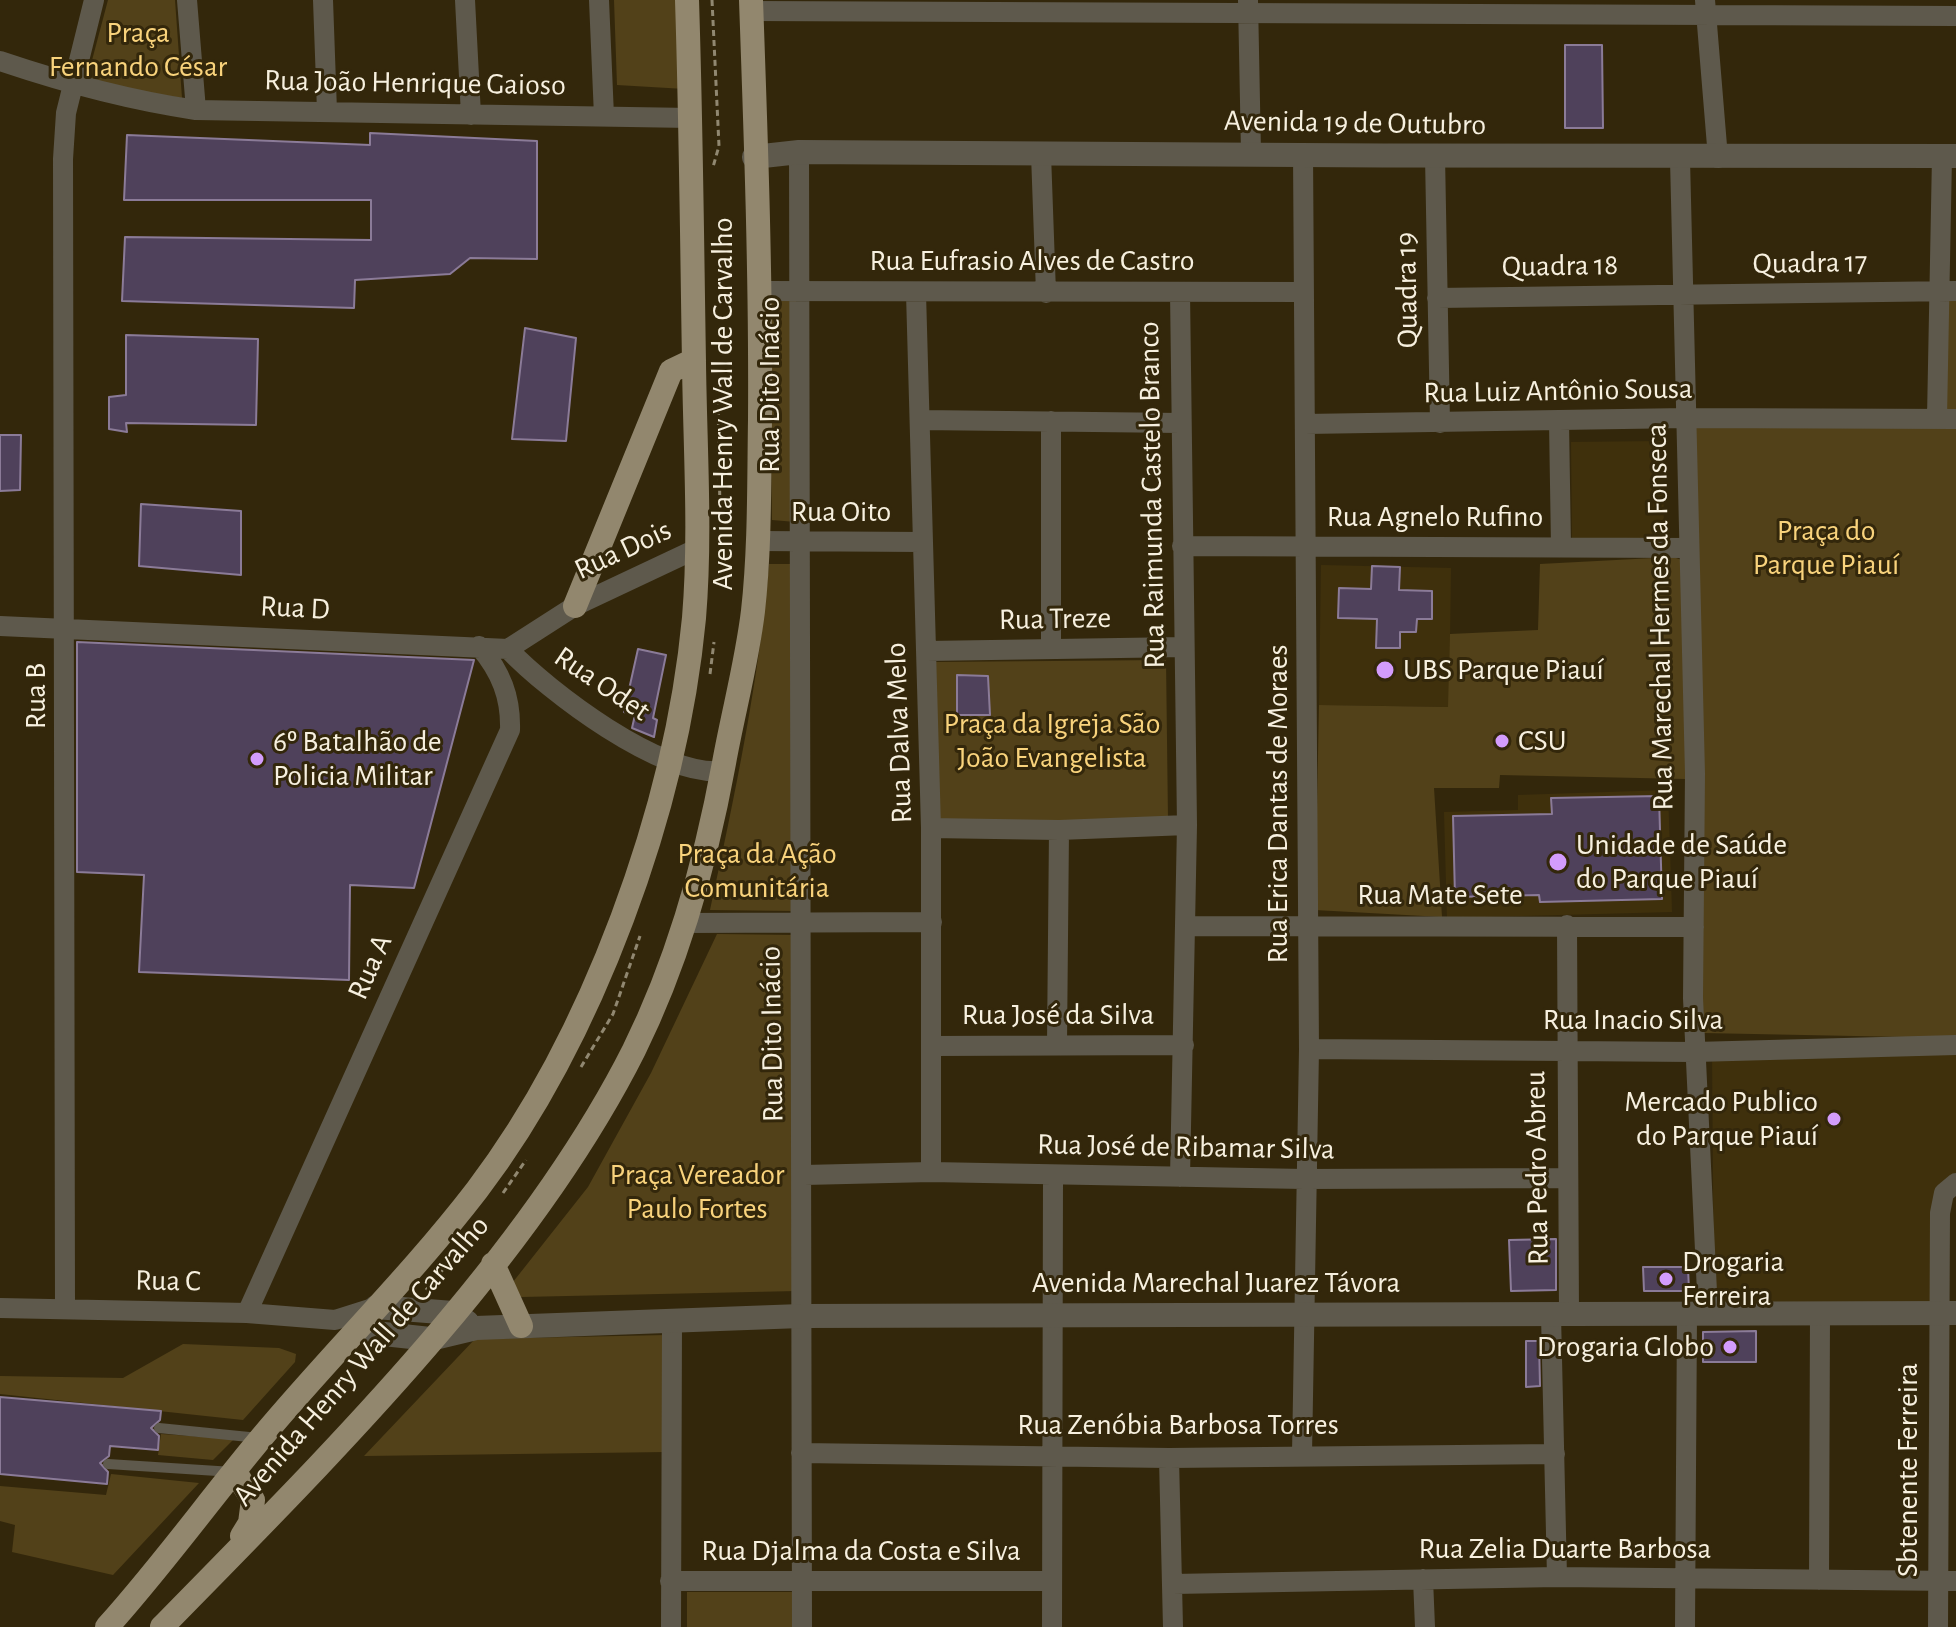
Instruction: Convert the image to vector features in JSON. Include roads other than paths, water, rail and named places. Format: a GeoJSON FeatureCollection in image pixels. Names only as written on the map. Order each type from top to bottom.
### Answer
{"type":"FeatureCollection","features":[{"type":"Feature","properties":{"kind":"main road","name":"Avenida Henry Wall de Carvalho"},"geometry":{"type":"LineString","coordinates":[[107,1627],[235,1472],[345,1326],[376,1307],[477,1189],[539,1095],[596,984],[642,858],[670,759],[693,619],[696,549],[687,0]]}},
{"type":"Feature","properties":{"kind":"main road","name":"Avenida Henry Wall de Carvalho"},"geometry":{"type":"LineString","coordinates":[[162,1627],[430,1339],[493,1264],[564,1167],[635,1048],[685,923],[717,803],[753,614],[758,541],[760,291],[751,6]]}},
{"type":"Feature","properties":{"kind":"main road"},"geometry":{"type":"LineString","coordinates":[[575,606],[671,371],[694,360]]}},
{"type":"Feature","properties":{"kind":"main road"},"geometry":{"type":"LineString","coordinates":[[493,1264],[521,1326]]}},
{"type":"Feature","properties":{"kind":"main road"},"geometry":{"type":"LineString","coordinates":[[214,1573],[243,1534],[253,1510],[253,1500],[235,1472]]}},
{"type":"Feature","properties":{"kind":"street","name":"Rua B"},"geometry":{"type":"LineString","coordinates":[[65,1308],[63,159],[72,85],[94,0]]}},
{"type":"Feature","properties":{"kind":"street"},"geometry":{"type":"LineString","coordinates":[[187,0],[196,110]]}},
{"type":"Feature","properties":{"kind":"street"},"geometry":{"type":"LineString","coordinates":[[323,0],[327,111]]}},
{"type":"Feature","properties":{"kind":"street"},"geometry":{"type":"LineString","coordinates":[[465,0],[471,115]]}},
{"type":"Feature","properties":{"kind":"street"},"geometry":{"type":"LineString","coordinates":[[599,0],[604,116]]}},
{"type":"Feature","properties":{"kind":"street"},"geometry":{"type":"LineString","coordinates":[[751,6],[1705,8],[1956,16]]}},
{"type":"Feature","properties":{"kind":"street"},"geometry":{"type":"LineString","coordinates":[[1248,8],[1251,153]]}},
{"type":"Feature","properties":{"kind":"street"},"geometry":{"type":"LineString","coordinates":[[1705,8],[1718,158]]}},
{"type":"Feature","properties":{"kind":"street","name":"Rua João Henrique Gaioso"},"geometry":{"type":"LineString","coordinates":[[0,61],[72,85],[134,100],[196,110],[691,118]]}},
{"type":"Feature","properties":{"kind":"street","name":"Avenida 19 de Outubro"},"geometry":{"type":"LineString","coordinates":[[754,157],[799,152],[1303,153],[1680,159],[1949,156]]}},
{"type":"Feature","properties":{"kind":"street","name":"Rua Dito Inácio"},"geometry":{"type":"LineString","coordinates":[[799,152],[804,1175],[802,1627]]}},
{"type":"Feature","properties":{"kind":"street","name":"Rua Erica Dantas de Moraes"},"geometry":{"type":"LineString","coordinates":[[1302,1454],[1304,1179],[1309,1049],[1303,153]]}},
{"type":"Feature","properties":{"kind":"street"},"geometry":{"type":"LineString","coordinates":[[1041,154],[1046,293]]}},
{"type":"Feature","properties":{"kind":"street","name":"Quadra 19"},"geometry":{"type":"LineString","coordinates":[[1435,156],[1440,423]]}},
{"type":"Feature","properties":{"kind":"street"},"geometry":{"type":"LineString","coordinates":[[1947,419],[1949,156]]}},
{"type":"Feature","properties":{"kind":"street","name":"Rua Marechal Hermes da Fonseca"},"geometry":{"type":"LineString","coordinates":[[1680,159],[1695,774],[1697,1313],[1685,1627]]}},
{"type":"Feature","properties":{"kind":"street","name":"Rua Eufrasio Alves de Castro"},"geometry":{"type":"LineString","coordinates":[[760,291],[1304,292]]}},
{"type":"Feature","properties":{"kind":"street","name":"Rua Raimunda Castelo Branco"},"geometry":{"type":"LineString","coordinates":[[1180,292],[1187,825],[1180,1177]]}},
{"type":"Feature","properties":{"kind":"street","name":"Quadra 17"},"geometry":{"type":"LineString","coordinates":[[1684,295],[1947,292]]}},
{"type":"Feature","properties":{"kind":"street","name":"Rua Dalva Melo"},"geometry":{"type":"LineString","coordinates":[[916,293],[931,828],[931,1172]]}},
{"type":"Feature","properties":{"kind":"street","name":"Quadra 18"},"geometry":{"type":"LineString","coordinates":[[1437,298],[1684,295]]}},
{"type":"Feature","properties":{"kind":"street","name":"Rua Luiz Antônio Sousa"},"geometry":{"type":"LineString","coordinates":[[1305,424],[1686,418],[1947,419]]}},
{"type":"Feature","properties":{"kind":"street"},"geometry":{"type":"LineString","coordinates":[[921,420],[1180,423]]}},
{"type":"Feature","properties":{"kind":"street"},"geometry":{"type":"LineString","coordinates":[[1051,421],[1051,649]]}},
{"type":"Feature","properties":{"kind":"street"},"geometry":{"type":"LineString","coordinates":[[1559,421],[1561,547]]}},
{"type":"Feature","properties":{"kind":"street","name":"Rua Oito"},"geometry":{"type":"LineString","coordinates":[[758,541],[923,542]]}},
{"type":"Feature","properties":{"kind":"street","name":"Rua Agnelo Rufino"},"geometry":{"type":"LineString","coordinates":[[1182,546],[1688,548]]}},
{"type":"Feature","properties":{"kind":"street","name":"Rua Dois"},"geometry":{"type":"LineString","coordinates":[[575,606],[696,549]]}},
{"type":"Feature","properties":{"kind":"street"},"geometry":{"type":"LineString","coordinates":[[508,649],[575,606]]}},
{"type":"Feature","properties":{"kind":"street","name":"Rua D"},"geometry":{"type":"LineString","coordinates":[[0,626],[508,649]]}},
{"type":"Feature","properties":{"kind":"street","name":"Rua A"},"geometry":{"type":"LineString","coordinates":[[247,1313],[510,730],[511,705],[503,682],[479,646]]}},
{"type":"Feature","properties":{"kind":"street","name":"Rua Treze"},"geometry":{"type":"LineString","coordinates":[[927,651],[1184,647]]}},
{"type":"Feature","properties":{"kind":"street","name":"Rua Odet"},"geometry":{"type":"LineString","coordinates":[[508,649],[533,675],[633,744],[688,767],[722,771]]}},
{"type":"Feature","properties":{"kind":"street"},"geometry":{"type":"LineString","coordinates":[[931,828],[1059,830],[1187,825]]}},
{"type":"Feature","properties":{"kind":"street"},"geometry":{"type":"LineString","coordinates":[[1057,1044],[1059,830]]}},
{"type":"Feature","properties":{"kind":"street"},"geometry":{"type":"LineString","coordinates":[[685,923],[932,922]]}},
{"type":"Feature","properties":{"kind":"street","name":"Rua Pedro Abreu"},"geometry":{"type":"LineString","coordinates":[[1557,1577],[1555,1454],[1567,1178],[1567,925]]}},
{"type":"Feature","properties":{"kind":"street","name":"Rua Mate Sete"},"geometry":{"type":"LineString","coordinates":[[1186,926],[1694,927]]}},
{"type":"Feature","properties":{"kind":"street","name":"Rua José da Silva"},"geometry":{"type":"LineString","coordinates":[[933,1046],[1184,1045]]}},
{"type":"Feature","properties":{"kind":"street","name":"Rua Inacio Silva"},"geometry":{"type":"LineString","coordinates":[[1309,1049],[1695,1052],[1956,1045]]}},
{"type":"Feature","properties":{"kind":"street","name":"Rua José de Ribamar Silva"},"geometry":{"type":"LineString","coordinates":[[804,1175],[931,1172],[1304,1179],[1567,1178]]}},
{"type":"Feature","properties":{"kind":"street"},"geometry":{"type":"LineString","coordinates":[[1052,1627],[1050,1314],[1053,1176]]}},
{"type":"Feature","properties":{"kind":"street","name":"Sbtenente Ferreira"},"geometry":{"type":"LineString","coordinates":[[1938,1627],[1947,1581],[1950,1188]]}},
{"type":"Feature","properties":{"kind":"street"},"geometry":{"type":"LineString","coordinates":[[376,1307],[453,1313],[476,1328]]}},
{"type":"Feature","properties":{"kind":"street","name":"Rua C"},"geometry":{"type":"LineString","coordinates":[[0,1308],[247,1313],[345,1326]]}},
{"type":"Feature","properties":{"kind":"street","name":"Avenida Marechal Juarez Távora"},"geometry":{"type":"LineString","coordinates":[[345,1326],[430,1339],[476,1328],[801,1316],[1947,1313]]}},
{"type":"Feature","properties":{"kind":"street"},"geometry":{"type":"LineString","coordinates":[[1819,1580],[1820,1314]]}},
{"type":"Feature","properties":{"kind":"street"},"geometry":{"type":"LineString","coordinates":[[671,1627],[672,1321]]}},
{"type":"Feature","properties":{"kind":"street","name":"Rua Zenóbia Barbosa Torres"},"geometry":{"type":"LineString","coordinates":[[801,1453],[1169,1458],[1302,1454],[1555,1454]]}},
{"type":"Feature","properties":{"kind":"street"},"geometry":{"type":"LineString","coordinates":[[1169,1458],[1173,1627]]}},
{"type":"Feature","properties":{"kind":"street","name":"Rua Zelia Duarte Barbosa"},"geometry":{"type":"LineString","coordinates":[[1173,1584],[1557,1577],[1947,1581]]}},
{"type":"Feature","properties":{"kind":"street"},"geometry":{"type":"LineString","coordinates":[[1423,1579],[1425,1627]]}},
{"type":"Feature","properties":{"kind":"street","name":"Rua Djalma da Costa e Silva"},"geometry":{"type":"LineString","coordinates":[[670,1581],[1052,1581]]}},
{"type":"Feature","properties":{"kind":"lane"},"geometry":{"type":"LineString","coordinates":[[159,1428],[261,1439]]}},
{"type":"Feature","properties":{"kind":"lane"},"geometry":{"type":"LineString","coordinates":[[108,1464],[235,1472]]}},
{"type":"Feature","properties":{"kind":"place","name":"UBS Parque Piauí"},"geometry":{"type":"Point","coordinates":[1385,670]}},
{"type":"Feature","properties":{"kind":"place","name":"CSU"},"geometry":{"type":"Point","coordinates":[1502,741]}},
{"type":"Feature","properties":{"kind":"place","name":"6º Batalhão de Policia Militar"},"geometry":{"type":"Point","coordinates":[257,759]}},
{"type":"Feature","properties":{"kind":"place","name":"Unidade de Saúde do Parque Piauí"},"geometry":{"type":"Point","coordinates":[1558,862]}},
{"type":"Feature","properties":{"kind":"place","name":"Mercado Publico do Parque Piauí"},"geometry":{"type":"Point","coordinates":[1834,1119]}},
{"type":"Feature","properties":{"kind":"place","name":"Drogaria Ferreira"},"geometry":{"type":"Point","coordinates":[1666,1279]}},
{"type":"Feature","properties":{"kind":"place","name":"Drogaria Globo"},"geometry":{"type":"Point","coordinates":[1730,1347]}},
{"type":"Feature","properties":{"kind":"park label","name":"Praça Fernando César"},"geometry":{"type":"Point","coordinates":[138,50]}},
{"type":"Feature","properties":{"kind":"park label","name":"Praça do Parque Piauí"},"geometry":{"type":"Point","coordinates":[1826,548]}},
{"type":"Feature","properties":{"kind":"park label","name":"Praça da Igreja São João Evangelista"},"geometry":{"type":"Point","coordinates":[1052,741]}},
{"type":"Feature","properties":{"kind":"park label","name":"Praça da Ação Comunitária"},"geometry":{"type":"Point","coordinates":[757,871]}},
{"type":"Feature","properties":{"kind":"park label","name":"Praça Vereador Paulo Fortes"},"geometry":{"type":"Point","coordinates":[697,1192]}}]}
